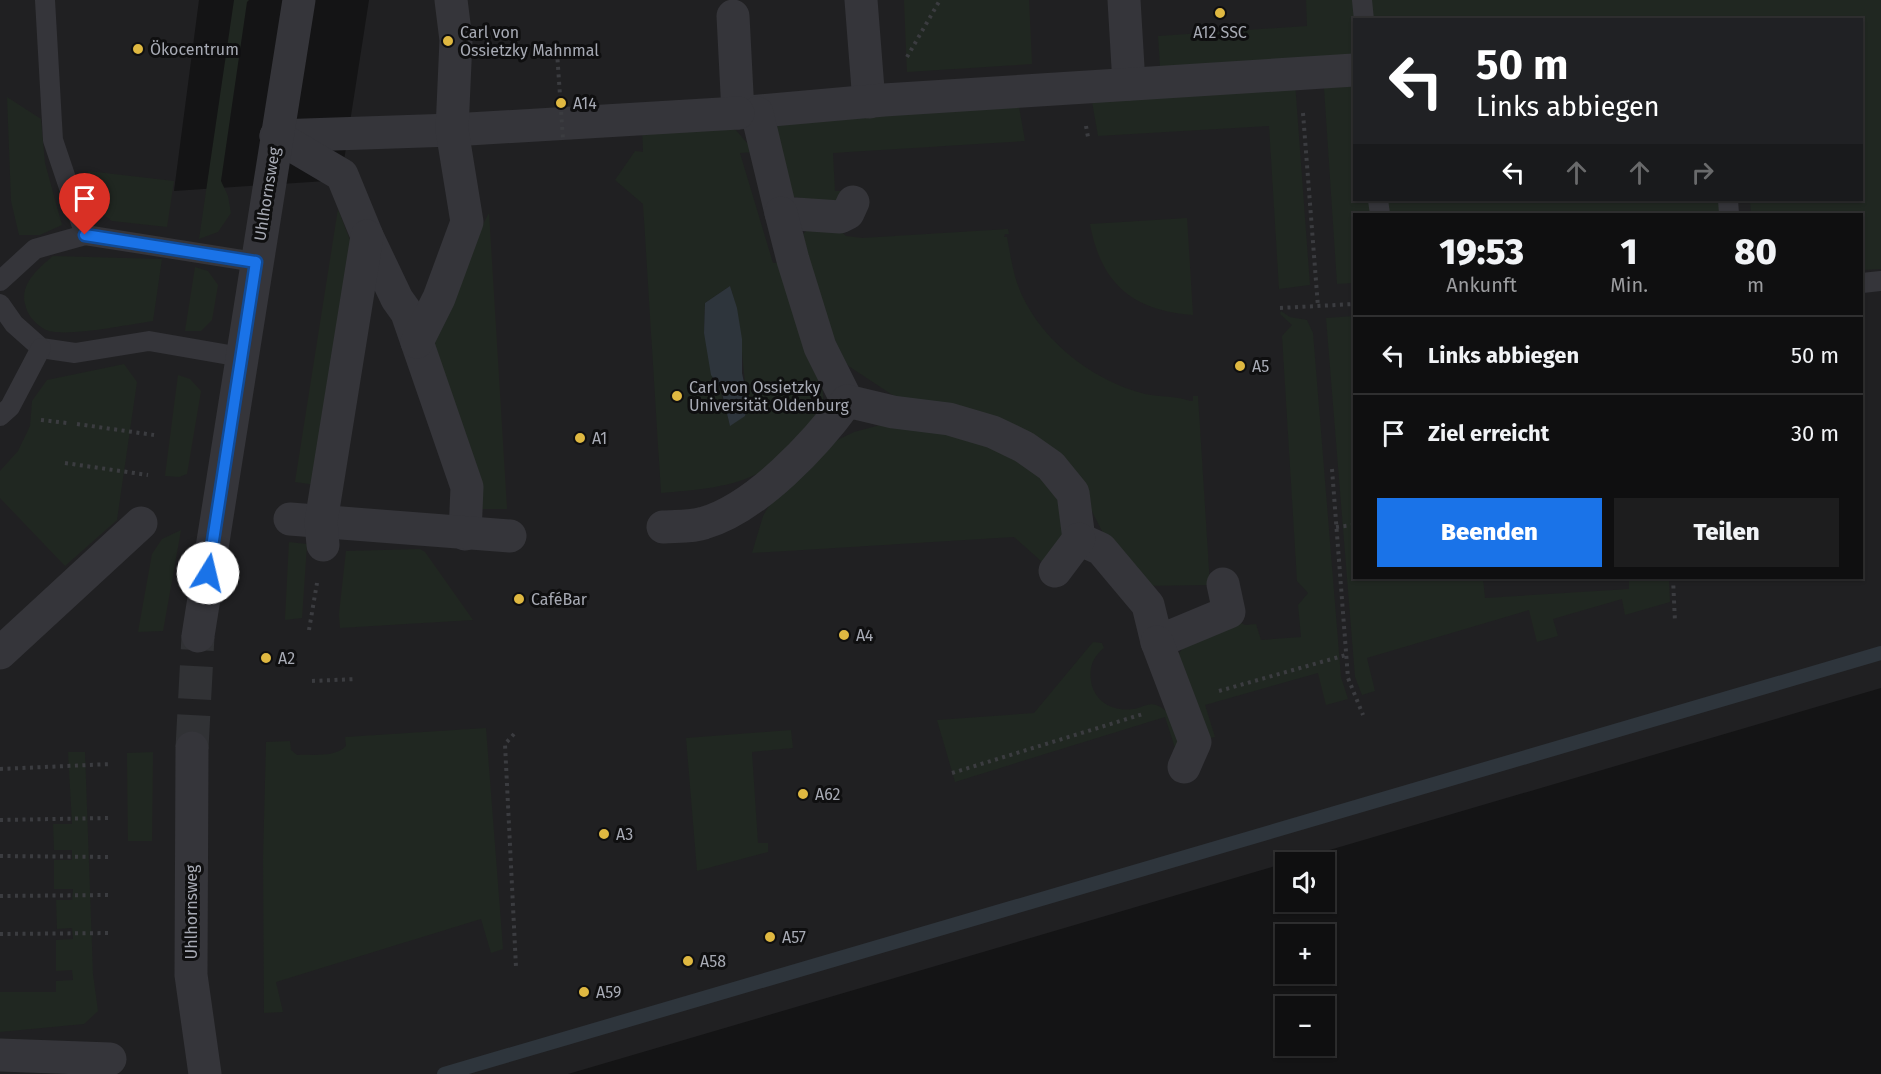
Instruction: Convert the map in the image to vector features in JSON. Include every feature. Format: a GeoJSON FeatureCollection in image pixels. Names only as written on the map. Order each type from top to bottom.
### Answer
{"type":"FeatureCollection","features":[{"type":"Feature","properties":{"kind":"street","name":"Uhlhornsweg"},"geometry":{"type":"LineString","coordinates":[[198,636],[299,0]]}},
{"type":"Feature","properties":{"kind":"street"},"geometry":{"type":"LineString","coordinates":[[417,342],[439,298],[467,222],[452,130],[456,40],[451,0]]}},
{"type":"Feature","properties":{"kind":"street"},"geometry":{"type":"LineString","coordinates":[[861,0],[877,101]]}},
{"type":"Feature","properties":{"kind":"street"},"geometry":{"type":"LineString","coordinates":[[1124,0],[1129,84]]}},
{"type":"Feature","properties":{"kind":"street"},"geometry":{"type":"LineString","coordinates":[[733,16],[748,113],[781,213],[820,347],[847,401],[892,412],[949,419],[993,432],[1024,447],[1051,466],[1073,493],[1079,539],[1055,571]]}},
{"type":"Feature","properties":{"kind":"street"},"geometry":{"type":"LineString","coordinates":[[276,136],[452,130],[748,113],[877,101],[1353,70]]}},
{"type":"Feature","properties":{"kind":"street"},"geometry":{"type":"LineString","coordinates":[[276,136],[342,175],[367,236],[397,299],[407,314],[467,487],[465,534]]}},
{"type":"Feature","properties":{"kind":"street"},"geometry":{"type":"LineString","coordinates":[[781,213],[840,217],[848,213],[853,202]]}},
{"type":"Feature","properties":{"kind":"street"},"geometry":{"type":"LineString","coordinates":[[367,236],[311,529],[510,536]]}},
{"type":"Feature","properties":{"kind":"street"},"geometry":{"type":"LineString","coordinates":[[663,527],[704,523],[745,505],[831,424],[847,401]]}},
{"type":"Feature","properties":{"kind":"street"},"geometry":{"type":"LineString","coordinates":[[0,653],[141,523]]}},
{"type":"Feature","properties":{"kind":"street"},"geometry":{"type":"LineString","coordinates":[[1079,539],[1101,549],[1148,604],[1157,642],[1195,742],[1184,767]]}},
{"type":"Feature","properties":{"kind":"street"},"geometry":{"type":"LineString","coordinates":[[1157,642],[1229,612],[1223,584]]}},
{"type":"Feature","properties":{"kind":"street","name":"Uhlhornsweg"},"geometry":{"type":"LineString","coordinates":[[192,748],[191,975],[205,1074]]}},
{"type":"Feature","properties":{"kind":"street"},"geometry":{"type":"LineString","coordinates":[[7,1050],[110,1059]]}},
{"type":"Feature","properties":{"kind":"lane"},"geometry":{"type":"LineString","coordinates":[[45,0],[53,140],[85,235]]}},
{"type":"Feature","properties":{"kind":"lane"},"geometry":{"type":"LineString","coordinates":[[1362,0],[1364,18]]}},
{"type":"Feature","properties":{"kind":"lane"},"geometry":{"type":"LineString","coordinates":[[0,281],[35,249],[85,235],[256,262]]}},
{"type":"Feature","properties":{"kind":"lane"},"geometry":{"type":"LineString","coordinates":[[1863,283],[1881,281]]}},
{"type":"Feature","properties":{"kind":"lane"},"geometry":{"type":"LineString","coordinates":[[0,304],[14,324],[41,348],[75,353],[149,341],[241,357]]}},
{"type":"Feature","properties":{"kind":"lane"},"geometry":{"type":"LineString","coordinates":[[0,416],[10,407],[41,348]]}},
{"type":"Feature","properties":{"kind":"path"},"geometry":{"type":"LineString","coordinates":[[877,101],[940,0]]}},
{"type":"Feature","properties":{"kind":"path"},"geometry":{"type":"LineString","coordinates":[[557,52],[563,139]]}},
{"type":"Feature","properties":{"kind":"path"},"geometry":{"type":"LineString","coordinates":[[1300,74],[1318,307]]}},
{"type":"Feature","properties":{"kind":"path"},"geometry":{"type":"LineString","coordinates":[[1280,308],[1353,304]]}},
{"type":"Feature","properties":{"kind":"path"},"geometry":{"type":"LineString","coordinates":[[77,424],[154,435]]}},
{"type":"Feature","properties":{"kind":"path"},"geometry":{"type":"LineString","coordinates":[[65,463],[148,476]]}},
{"type":"Feature","properties":{"kind":"path"},"geometry":{"type":"LineString","coordinates":[[1332,469],[1348,678],[1363,716]]}},
{"type":"Feature","properties":{"kind":"path"},"geometry":{"type":"LineString","coordinates":[[1336,526],[1353,525]]}},
{"type":"Feature","properties":{"kind":"path"},"geometry":{"type":"LineString","coordinates":[[309,630],[311,529]]}},
{"type":"Feature","properties":{"kind":"path"},"geometry":{"type":"LineString","coordinates":[[1672,579],[1676,622]]}},
{"type":"Feature","properties":{"kind":"path"},"geometry":{"type":"LineString","coordinates":[[312,681],[356,679]]}},
{"type":"Feature","properties":{"kind":"path"},"geometry":{"type":"LineString","coordinates":[[514,734],[505,744],[516,967]]}},
{"type":"Feature","properties":{"kind":"path"},"geometry":{"type":"LineString","coordinates":[[0,769],[111,764]]}},
{"type":"Feature","properties":{"kind":"path"},"geometry":{"type":"LineString","coordinates":[[0,820],[109,818]]}},
{"type":"Feature","properties":{"kind":"path"},"geometry":{"type":"LineString","coordinates":[[0,856],[108,857]]}},
{"type":"Feature","properties":{"kind":"path"},"geometry":{"type":"LineString","coordinates":[[0,896],[111,895]]}},
{"type":"Feature","properties":{"kind":"path"},"geometry":{"type":"LineString","coordinates":[[0,934],[112,933]]}},
{"type":"Feature","properties":{"kind":"shaded area","name":"Carl von Ossietzky Universität Oldenburg"},"geometry":{"type":"Polygon","coordinates":[[[0,0],[199,0],[174,191],[341,180],[369,0],[1881,0],[1881,688],[1323,852],[1275,852],[1275,866],[568,1074],[0,1074],[0,0]]]}},
{"type":"Feature","properties":{"kind":"shaded area"},"geometry":{"type":"Polygon","coordinates":[[[234,0],[249,0],[221,181],[228,196],[231,213],[218,232],[199,239],[234,0]]]}},
{"type":"Feature","properties":{"kind":"shaded area"},"geometry":{"type":"Polygon","coordinates":[[[904,0],[1029,0],[1032,64],[907,72],[904,0]]]}},
{"type":"Feature","properties":{"kind":"shaded area"},"geometry":{"type":"Polygon","coordinates":[[[1306,0],[1881,0],[1881,269],[1863,270],[1863,213],[1751,213],[1750,201],[1863,201],[1863,18],[1353,18],[1353,201],[1728,201],[1729,213],[1353,213],[1353,283],[1337,284],[1323,73],[1161,82],[1158,36],[1307,26],[1306,0]]]}},
{"type":"Feature","properties":{"kind":"shaded area"},"geometry":{"type":"Polygon","coordinates":[[[1295,82],[1310,285],[1279,289],[1269,126],[1098,136],[1091,96],[1295,82]]]}},
{"type":"Feature","properties":{"kind":"shaded area"},"geometry":{"type":"Polygon","coordinates":[[[7,97],[41,119],[45,163],[62,225],[40,235],[19,235],[11,201],[7,97]]]}},
{"type":"Feature","properties":{"kind":"shaded area"},"geometry":{"type":"Polygon","coordinates":[[[1018,101],[1025,141],[833,153],[835,191],[848,191],[848,203],[793,197],[774,130],[778,124],[1018,101]]]}},
{"type":"Feature","properties":{"kind":"shaded area"},"geometry":{"type":"Polygon","coordinates":[[[727,120],[755,152],[740,153],[773,263],[787,262],[818,362],[824,402],[822,417],[771,465],[740,481],[700,489],[661,493],[643,204],[615,180],[635,151],[643,152],[642,127],[727,120]],[[730,286],[705,303],[704,333],[730,425],[748,402],[740,329],[730,286]]]}},
{"type":"Feature","properties":{"kind":"shaded area"},"geometry":{"type":"Polygon","coordinates":[[[88,171],[174,181],[167,227],[112,221],[93,207],[88,171]]]}},
{"type":"Feature","properties":{"kind":"shaded area"},"geometry":{"type":"Polygon","coordinates":[[[338,209],[355,253],[316,485],[295,482],[338,209]]]}},
{"type":"Feature","properties":{"kind":"shaded area"},"geometry":{"type":"Polygon","coordinates":[[[489,213],[507,509],[482,509],[426,332],[489,213]]]}},
{"type":"Feature","properties":{"kind":"shaded area"},"geometry":{"type":"Polygon","coordinates":[[[1187,218],[1193,315],[1153,308],[1123,290],[1102,263],[1090,224],[1187,218]]]}},
{"type":"Feature","properties":{"kind":"shaded area"},"geometry":{"type":"Polygon","coordinates":[[[837,227],[846,236],[862,238],[1008,229],[1009,234],[1005,234],[1004,237],[1007,237],[1015,277],[1026,303],[1051,338],[1068,354],[1104,378],[1145,394],[1190,401],[1193,401],[1193,396],[1198,396],[1210,585],[1140,586],[1103,533],[1080,488],[891,394],[850,367],[831,349],[803,234],[809,228],[837,227]]]}},
{"type":"Feature","properties":{"kind":"shaded area"},"geometry":{"type":"Polygon","coordinates":[[[53,256],[162,259],[153,321],[80,332],[52,332],[44,329],[29,315],[24,296],[32,277],[53,256]]]}},
{"type":"Feature","properties":{"kind":"shaded area"},"geometry":{"type":"Polygon","coordinates":[[[195,267],[208,271],[218,285],[212,320],[201,331],[185,331],[195,267]]]}},
{"type":"Feature","properties":{"kind":"shaded area"},"geometry":{"type":"Polygon","coordinates":[[[730,286],[737,308],[742,339],[742,373],[748,402],[745,416],[730,426],[721,389],[711,375],[704,333],[705,303],[730,286]]]}},
{"type":"Feature","properties":{"kind":"shaded area"},"geometry":{"type":"Polygon","coordinates":[[[1281,311],[1290,317],[1307,320],[1313,333],[1341,677],[1348,699],[1326,705],[1318,673],[1205,705],[1215,737],[1201,740],[1175,659],[1187,642],[1239,622],[1245,625],[1256,624],[1261,640],[1301,637],[1298,605],[1308,593],[1297,581],[1282,336],[1292,325],[1280,314],[1281,311]]]}},
{"type":"Feature","properties":{"kind":"shaded area"},"geometry":{"type":"Polygon","coordinates":[[[1353,316],[1353,579],[1483,579],[1485,598],[1629,589],[1629,579],[1669,579],[1670,602],[1625,615],[1622,599],[1553,619],[1558,636],[1537,642],[1529,610],[1367,658],[1375,691],[1362,695],[1355,677],[1326,318],[1353,316]]]}},
{"type":"Feature","properties":{"kind":"shaded area"},"geometry":{"type":"Polygon","coordinates":[[[124,364],[137,382],[117,520],[65,566],[0,498],[0,471],[18,451],[30,426],[32,401],[47,380],[124,364]]]}},
{"type":"Feature","properties":{"kind":"shaded area"},"geometry":{"type":"Polygon","coordinates":[[[178,375],[190,379],[201,391],[187,474],[179,477],[165,476],[178,375]]]}},
{"type":"Feature","properties":{"kind":"shaded area"},"geometry":{"type":"Polygon","coordinates":[[[884,424],[987,436],[1059,488],[1063,540],[1042,562],[1014,537],[752,553],[763,516],[779,489],[823,447],[854,432],[884,424]]]}},
{"type":"Feature","properties":{"kind":"shaded area"},"geometry":{"type":"Polygon","coordinates":[[[181,530],[163,631],[138,632],[152,554],[162,539],[181,530]]]}},
{"type":"Feature","properties":{"kind":"shaded area"},"geometry":{"type":"Polygon","coordinates":[[[289,542],[307,544],[302,618],[285,620],[289,542]]]}},
{"type":"Feature","properties":{"kind":"shaded area"},"geometry":{"type":"Polygon","coordinates":[[[420,549],[425,552],[473,620],[340,628],[339,614],[346,551],[420,549]]]}},
{"type":"Feature","properties":{"kind":"shaded area"},"geometry":{"type":"Polygon","coordinates":[[[1093,642],[1102,643],[1104,648],[1097,655],[1091,667],[1091,681],[1096,695],[1106,704],[1119,709],[1133,709],[1151,704],[1164,709],[1185,729],[1175,748],[1165,717],[955,782],[937,720],[1034,713],[1093,642]]]}},
{"type":"Feature","properties":{"kind":"shaded area"},"geometry":{"type":"Polygon","coordinates":[[[486,728],[503,949],[491,953],[481,919],[276,982],[283,1012],[264,1013],[263,859],[266,742],[290,741],[291,750],[297,755],[323,755],[336,752],[346,746],[345,737],[486,728]]]}},
{"type":"Feature","properties":{"kind":"shaded area"},"geometry":{"type":"Polygon","coordinates":[[[791,730],[793,748],[752,752],[758,843],[768,843],[768,852],[697,871],[686,738],[791,730]]]}},
{"type":"Feature","properties":{"kind":"shaded area"},"geometry":{"type":"Polygon","coordinates":[[[68,752],[85,752],[93,974],[98,1011],[84,1024],[0,1032],[0,992],[56,992],[56,981],[73,980],[72,970],[56,971],[56,940],[73,939],[72,928],[57,929],[56,900],[72,900],[73,889],[54,889],[54,860],[72,860],[72,850],[54,850],[53,824],[72,824],[68,752]]]}},
{"type":"Feature","properties":{"kind":"shaded area"},"geometry":{"type":"Polygon","coordinates":[[[153,752],[152,841],[128,841],[127,753],[153,752]]]}},
{"type":"Feature","properties":{"kind":"waterway"},"geometry":{"type":"LineString","coordinates":[[444,1074],[1881,653]]}},
{"type":"Feature","properties":{"kind":"tunnel"},"geometry":{"type":"LineString","coordinates":[[192,748],[198,636]]}},
{"type":"Feature","properties":{"kind":"place","name":"A12 SSC"},"geometry":{"type":"Point","coordinates":[1220,13]}},
{"type":"Feature","properties":{"kind":"place","name":"Carl von Ossietzky Mahnmal"},"geometry":{"type":"Point","coordinates":[448,41]}},
{"type":"Feature","properties":{"kind":"place","name":"Ökocentrum"},"geometry":{"type":"Point","coordinates":[138,49]}},
{"type":"Feature","properties":{"kind":"place","name":"A14"},"geometry":{"type":"Point","coordinates":[561,103]}},
{"type":"Feature","properties":{"kind":"place","name":"A5"},"geometry":{"type":"Point","coordinates":[1240,366]}},
{"type":"Feature","properties":{"kind":"place","name":"Carl von Ossietzky Universität Oldenburg"},"geometry":{"type":"Point","coordinates":[677,396]}},
{"type":"Feature","properties":{"kind":"place","name":"A1"},"geometry":{"type":"Point","coordinates":[580,438]}},
{"type":"Feature","properties":{"kind":"place","name":"CaféBar"},"geometry":{"type":"Point","coordinates":[519,599]}},
{"type":"Feature","properties":{"kind":"place","name":"A4"},"geometry":{"type":"Point","coordinates":[844,635]}},
{"type":"Feature","properties":{"kind":"place","name":"A2"},"geometry":{"type":"Point","coordinates":[266,658]}},
{"type":"Feature","properties":{"kind":"place","name":"A62"},"geometry":{"type":"Point","coordinates":[803,794]}},
{"type":"Feature","properties":{"kind":"place","name":"A3"},"geometry":{"type":"Point","coordinates":[604,834]}},
{"type":"Feature","properties":{"kind":"place","name":"A57"},"geometry":{"type":"Point","coordinates":[770,937]}},
{"type":"Feature","properties":{"kind":"place","name":"A58"},"geometry":{"type":"Point","coordinates":[688,961]}},
{"type":"Feature","properties":{"kind":"place","name":"A59"},"geometry":{"type":"Point","coordinates":[584,992]}},
{"type":"Feature","properties":{"kind":"route"},"geometry":{"type":"LineString","coordinates":[[85,235],[256,262],[208,573]]}}]}
